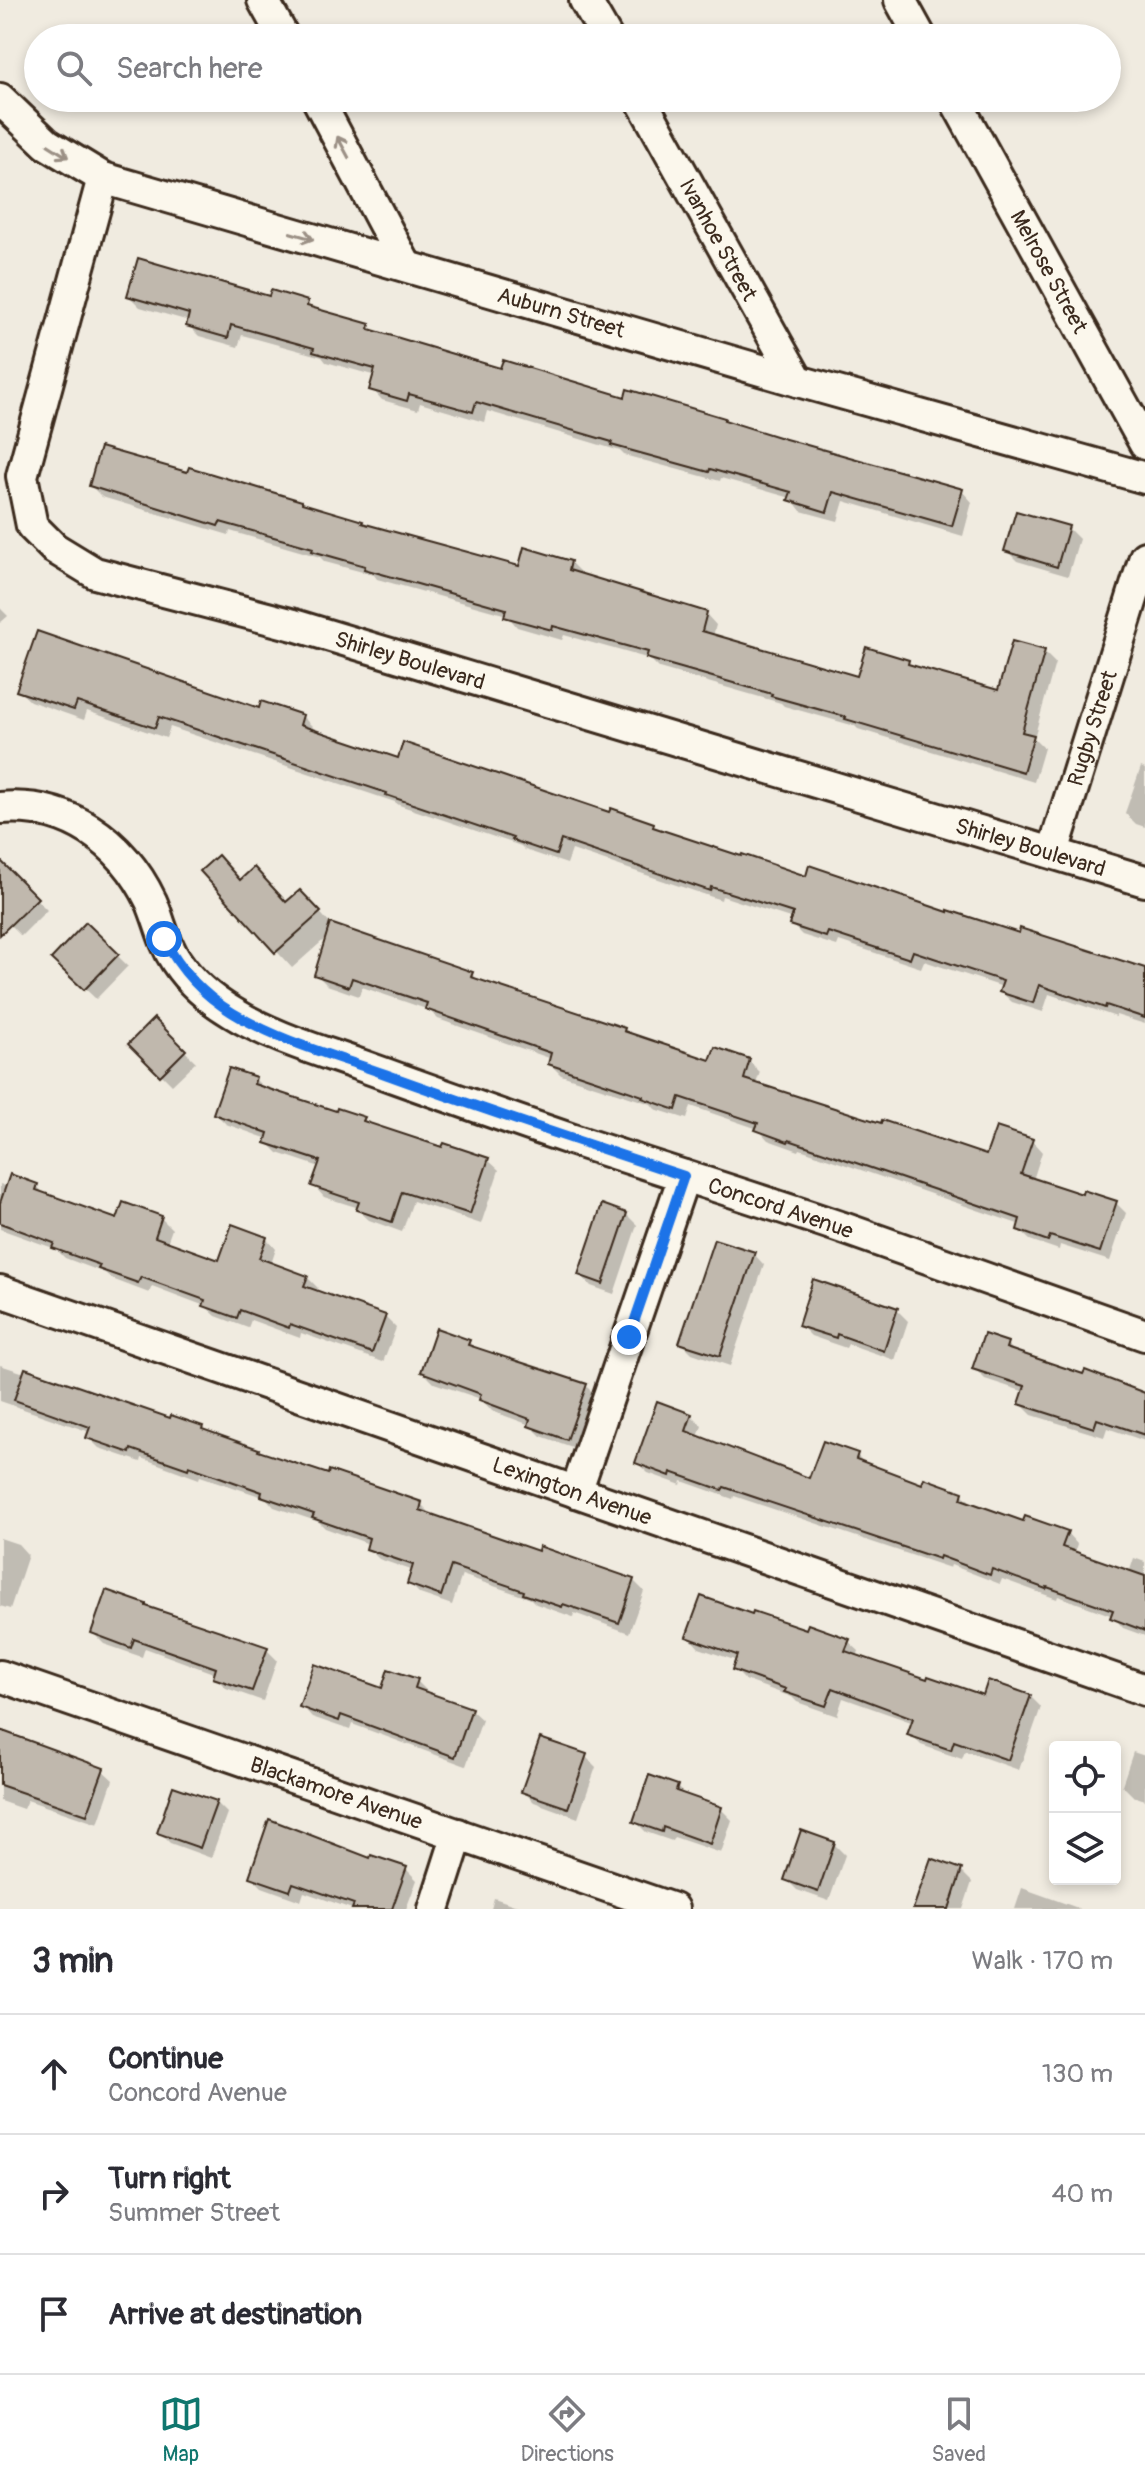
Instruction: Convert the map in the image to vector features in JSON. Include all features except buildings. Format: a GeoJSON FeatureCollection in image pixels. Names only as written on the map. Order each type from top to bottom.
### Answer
{"type":"FeatureCollection","features":[{"type":"Feature","properties":{"kind":"street"},"geometry":{"type":"LineString","coordinates":[[263,0],[276,24]]}},
{"type":"Feature","properties":{"kind":"street"},"geometry":{"type":"LineString","coordinates":[[585,0],[599,24]]}},
{"type":"Feature","properties":{"kind":"street"},"geometry":{"type":"LineString","coordinates":[[900,0],[913,24]]}},
{"type":"Feature","properties":{"kind":"street","name":"Auburn Street"},"geometry":{"type":"LineString","coordinates":[[0,99],[47,144],[103,178],[798,381],[1145,478]]}},
{"type":"Feature","properties":{"kind":"street"},"geometry":{"type":"LineString","coordinates":[[324,112],[406,266]]}},
{"type":"Feature","properties":{"kind":"street","name":"Ivanhoe Street"},"geometry":{"type":"LineString","coordinates":[[648,112],[798,381]]}},
{"type":"Feature","properties":{"kind":"street","name":"Melrose Street"},"geometry":{"type":"LineString","coordinates":[[962,112],[1145,444]]}},
{"type":"Feature","properties":{"kind":"street","name":"Shirley Boulevard"},"geometry":{"type":"LineString","coordinates":[[103,178],[22,476],[32,526],[54,548],[95,573],[294,625],[1145,881]]}},
{"type":"Feature","properties":{"kind":"street","name":"Rugby Street"},"geometry":{"type":"LineString","coordinates":[[1053,852],[1145,557]]}},
{"type":"Feature","properties":{"kind":"street","name":"Concord Avenue"},"geometry":{"type":"LineString","coordinates":[[0,808],[29,808],[55,813],[75,820],[108,841],[125,860],[150,898],[174,959],[202,991],[234,1014],[299,1043],[507,1118],[841,1228],[1145,1335]]}},
{"type":"Feature","properties":{"kind":"street"},"geometry":{"type":"LineString","coordinates":[[576,1492],[684,1176]]}},
{"type":"Feature","properties":{"kind":"street","name":"Lexington Avenue"},"geometry":{"type":"LineString","coordinates":[[0,1291],[1145,1690]]}},
{"type":"Feature","properties":{"kind":"street","name":"Blackamore Avenue"},"geometry":{"type":"LineString","coordinates":[[0,1676],[673,1909]]}},
{"type":"Feature","properties":{"kind":"street"},"geometry":{"type":"LineString","coordinates":[[434,1909],[458,1834]]}},
{"type":"Feature","properties":{"kind":"route"},"geometry":{"type":"LineString","coordinates":[[164,939],[174,959],[202,991],[234,1014],[284,1038],[507,1118],[684,1176],[629,1337]]}}]}
